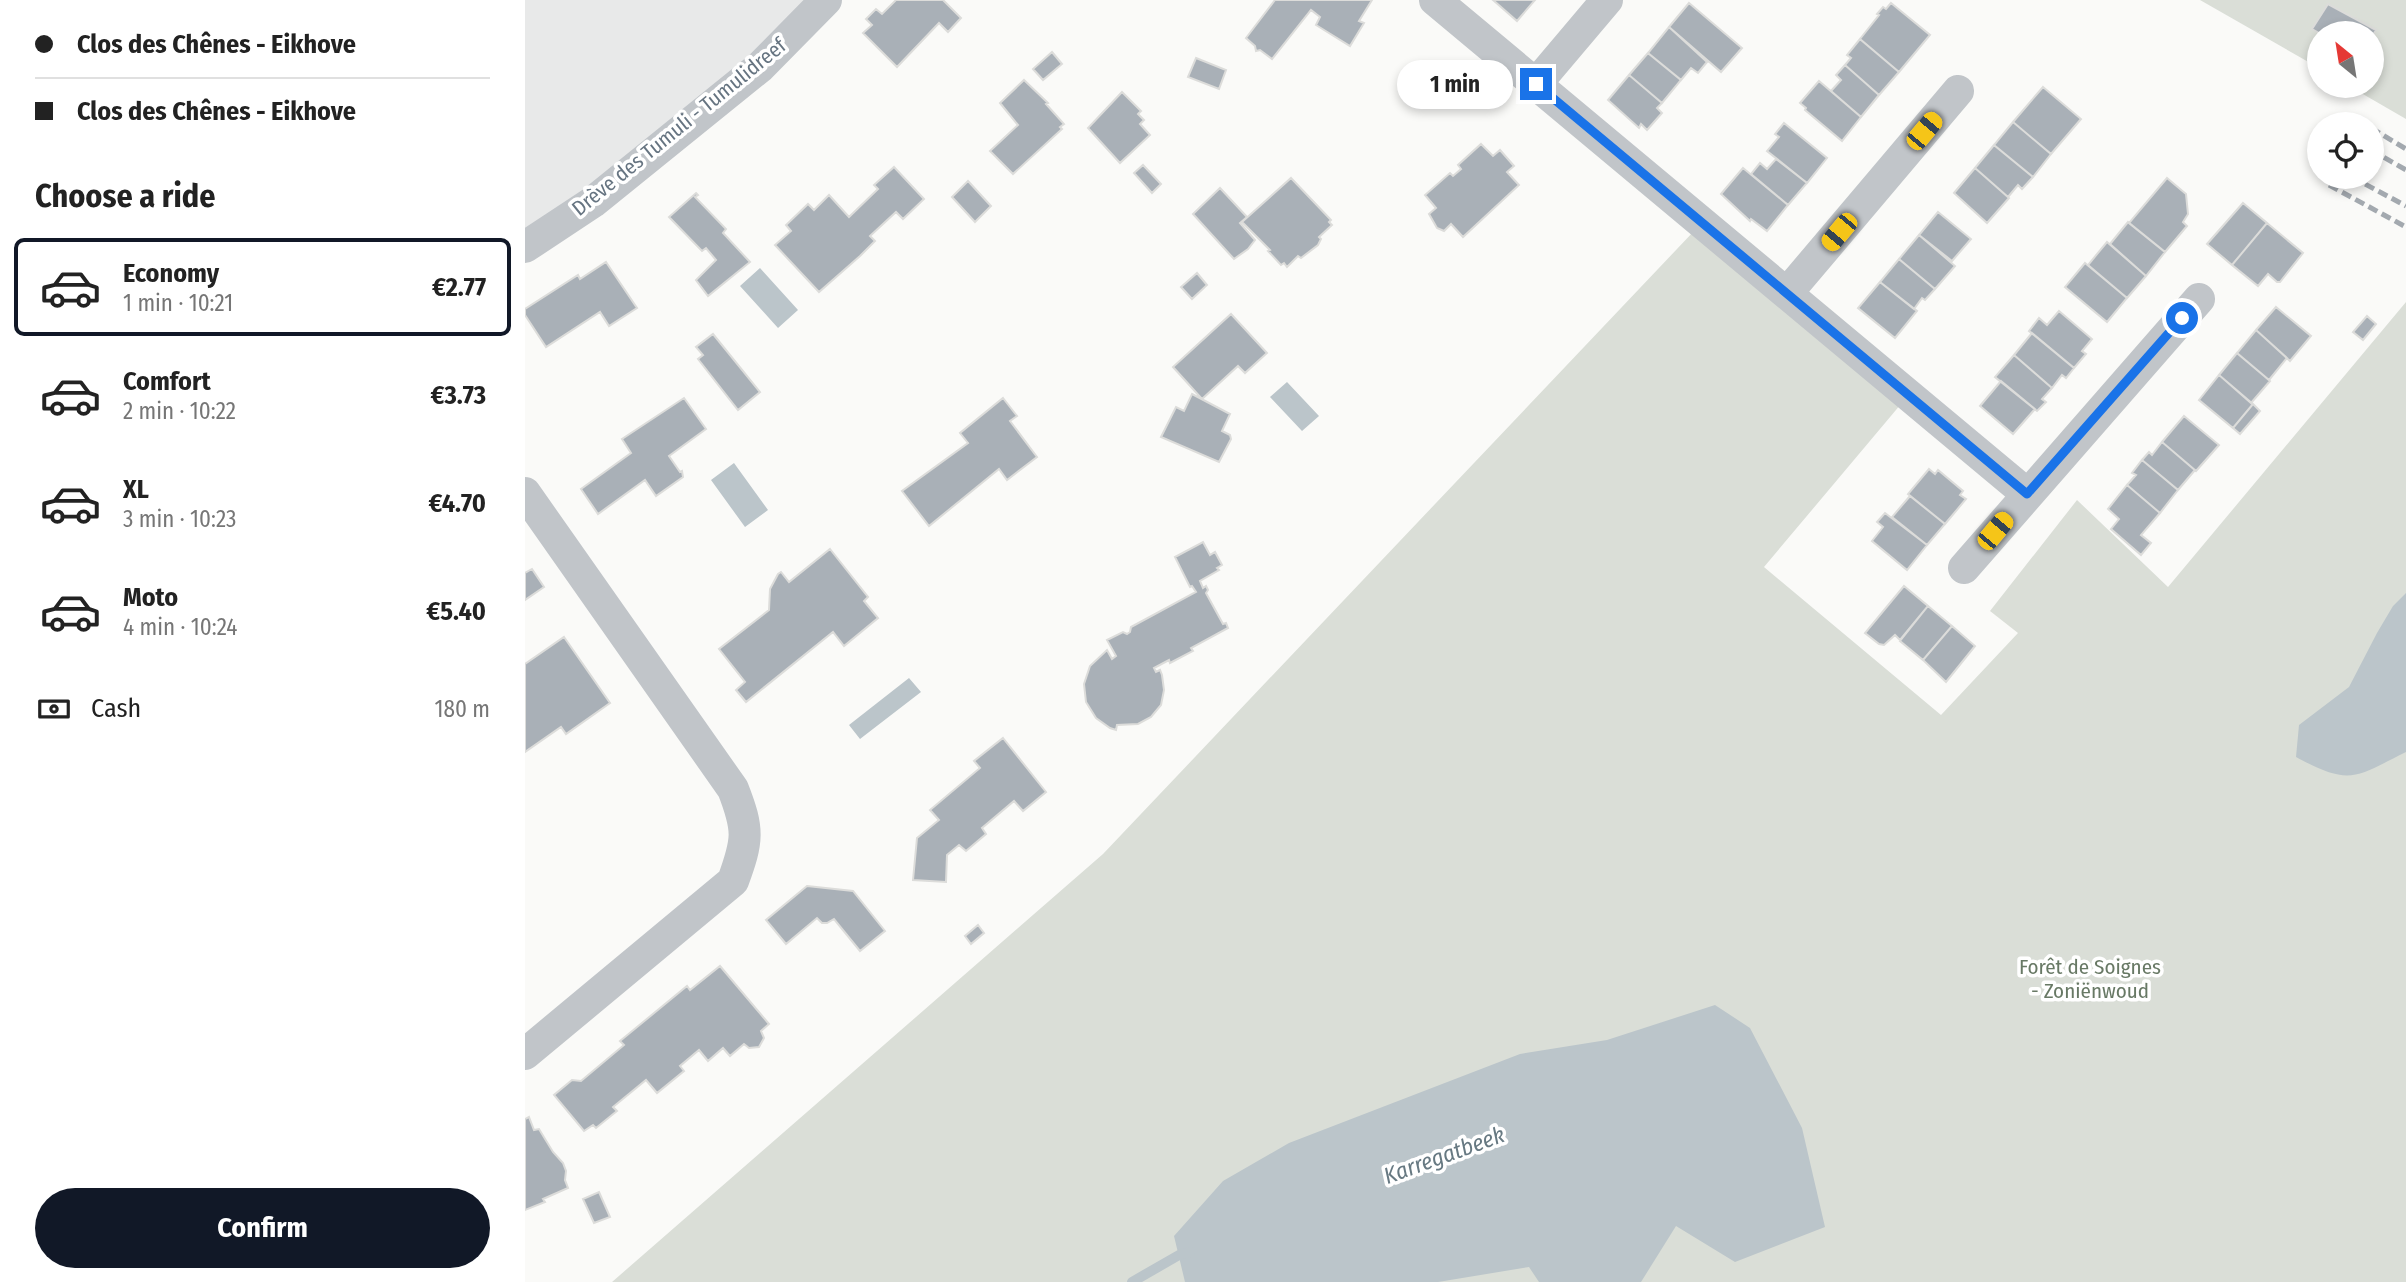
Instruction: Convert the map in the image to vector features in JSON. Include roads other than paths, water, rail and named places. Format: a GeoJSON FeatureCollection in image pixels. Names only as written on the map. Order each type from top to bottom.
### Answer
{"type":"FeatureCollection","features":[{"type":"Feature","properties":{"kind":"street","name":"Drève des Tumuli - Tumulidreef"},"geometry":{"type":"LineString","coordinates":[[525,247],[593,202],[760,66],[826,0]]}},
{"type":"Feature","properties":{"kind":"street"},"geometry":{"type":"LineString","coordinates":[[1435,0],[2027,494]]}},
{"type":"Feature","properties":{"kind":"street"},"geometry":{"type":"LineString","coordinates":[[1536,84],[1607,0]]}},
{"type":"Feature","properties":{"kind":"street"},"geometry":{"type":"LineString","coordinates":[[1788,292],[1958,91]]}},
{"type":"Feature","properties":{"kind":"street"},"geometry":{"type":"LineString","coordinates":[[1964,568],[2199,299]]}},
{"type":"Feature","properties":{"kind":"street"},"geometry":{"type":"LineString","coordinates":[[525,493],[733,789],[744,815],[746,847],[733,881],[525,1054]]}},
{"type":"Feature","properties":{"kind":"water"},"geometry":{"type":"Polygon","coordinates":[[[760,268],[798,310],[778,328],[740,286],[760,268]]]}},
{"type":"Feature","properties":{"kind":"water"},"geometry":{"type":"Polygon","coordinates":[[[1287,382],[1319,416],[1302,431],[1270,397],[1287,382]]]}},
{"type":"Feature","properties":{"kind":"water"},"geometry":{"type":"Polygon","coordinates":[[[734,463],[768,510],[745,527],[711,480],[734,463]]]}},
{"type":"Feature","properties":{"kind":"water"},"geometry":{"type":"Polygon","coordinates":[[[2406,593],[2406,752],[2363,773],[2352,775],[2329,772],[2296,757],[2299,725],[2349,687],[2393,606],[2406,593]]]}},
{"type":"Feature","properties":{"kind":"water"},"geometry":{"type":"Polygon","coordinates":[[[909,678],[921,692],[860,739],[849,725],[909,678]]]}},
{"type":"Feature","properties":{"kind":"water"},"geometry":{"type":"Polygon","coordinates":[[[1715,1005],[1750,1028],[1802,1128],[1825,1227],[1735,1262],[1676,1226],[1641,1282],[1539,1282],[1529,1267],[1438,1282],[1185,1282],[1174,1236],[1223,1181],[1289,1143],[1520,1054],[1607,1040],[1715,1005]]]}},
{"type":"Feature","properties":{"kind":"waterway","name":"Karregatbeek"},"geometry":{"type":"LineString","coordinates":[[1132,1282],[1179,1255],[1190,1252]]}},
{"type":"Feature","properties":{"kind":"railway"},"geometry":{"type":"LineString","coordinates":[[2384,136],[2406,149]]}},
{"type":"Feature","properties":{"kind":"railway"},"geometry":{"type":"LineString","coordinates":[[2384,157],[2406,170]]}},
{"type":"Feature","properties":{"kind":"railway"},"geometry":{"type":"LineString","coordinates":[[2336,189],[2406,227]]}},
{"type":"Feature","properties":{"kind":"railway"},"geometry":{"type":"LineString","coordinates":[[2374,189],[2406,206]]}},
{"type":"Feature","properties":{"kind":"park label","name":"Forêt de Soignes - Zoniënwoud"},"geometry":{"type":"Point","coordinates":[2090,979]}}]}
